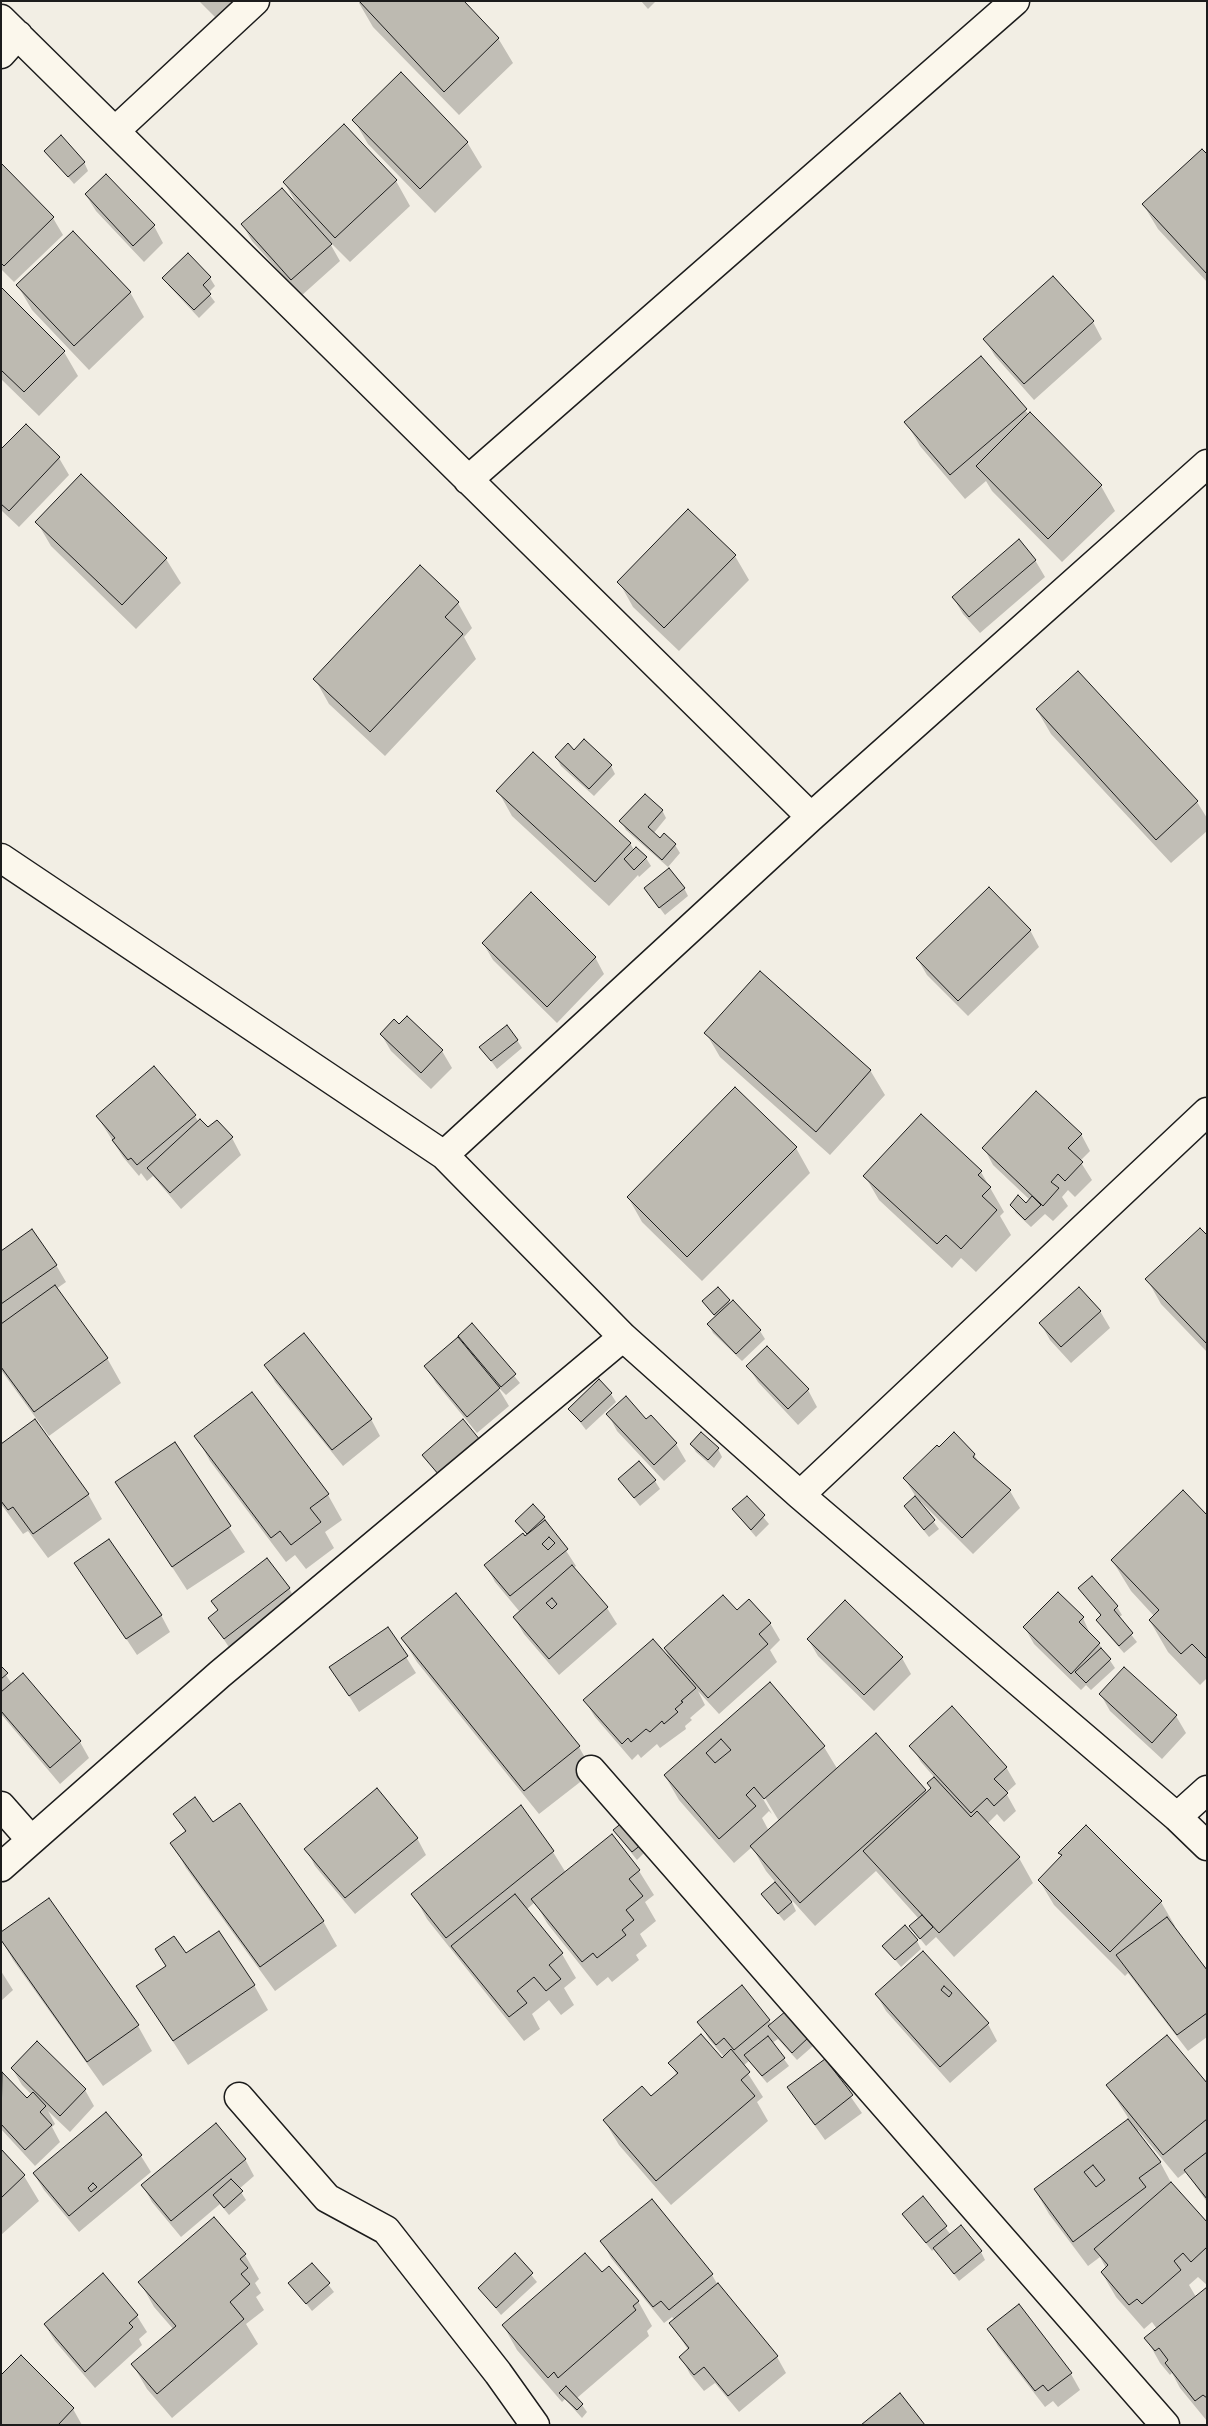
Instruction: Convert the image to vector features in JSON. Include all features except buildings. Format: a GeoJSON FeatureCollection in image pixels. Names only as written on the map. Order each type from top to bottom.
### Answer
{"type":"FeatureCollection","features":[{"type":"Feature","properties":{"kind":"street"},"geometry":{"type":"LineString","coordinates":[[115,131],[255,1]]}},
{"type":"Feature","properties":{"kind":"street"},"geometry":{"type":"LineString","coordinates":[[468,480],[1015,1]]}},
{"type":"Feature","properties":{"kind":"street"},"geometry":{"type":"LineString","coordinates":[[7,36],[115,131],[811,817]]}},
{"type":"Feature","properties":{"kind":"street"},"geometry":{"type":"LineString","coordinates":[[444,1155],[811,817],[1207,464]]}},
{"type":"Feature","properties":{"kind":"street"},"geometry":{"type":"LineString","coordinates":[[1,858],[444,1155],[623,1337],[800,1494],[1177,1817],[1207,1846]]}},
{"type":"Feature","properties":{"kind":"street"},"geometry":{"type":"LineString","coordinates":[[800,1494],[1207,1112]]}},
{"type":"Feature","properties":{"kind":"street"},"geometry":{"type":"LineString","coordinates":[[1,1867],[220,1674],[623,1337]]}},
{"type":"Feature","properties":{"kind":"street"},"geometry":{"type":"LineString","coordinates":[[592,1770],[1165,2425]]}},
{"type":"Feature","properties":{"kind":"street"},"geometry":{"type":"LineString","coordinates":[[1177,1817],[1207,1790]]}},
{"type":"Feature","properties":{"kind":"street"},"geometry":{"type":"LineString","coordinates":[[1,1806],[31,1840]]}},
{"type":"Feature","properties":{"kind":"street"},"geometry":{"type":"LineString","coordinates":[[239,2097],[327,2198],[386,2230],[498,2373],[535,2425]]}}]}
